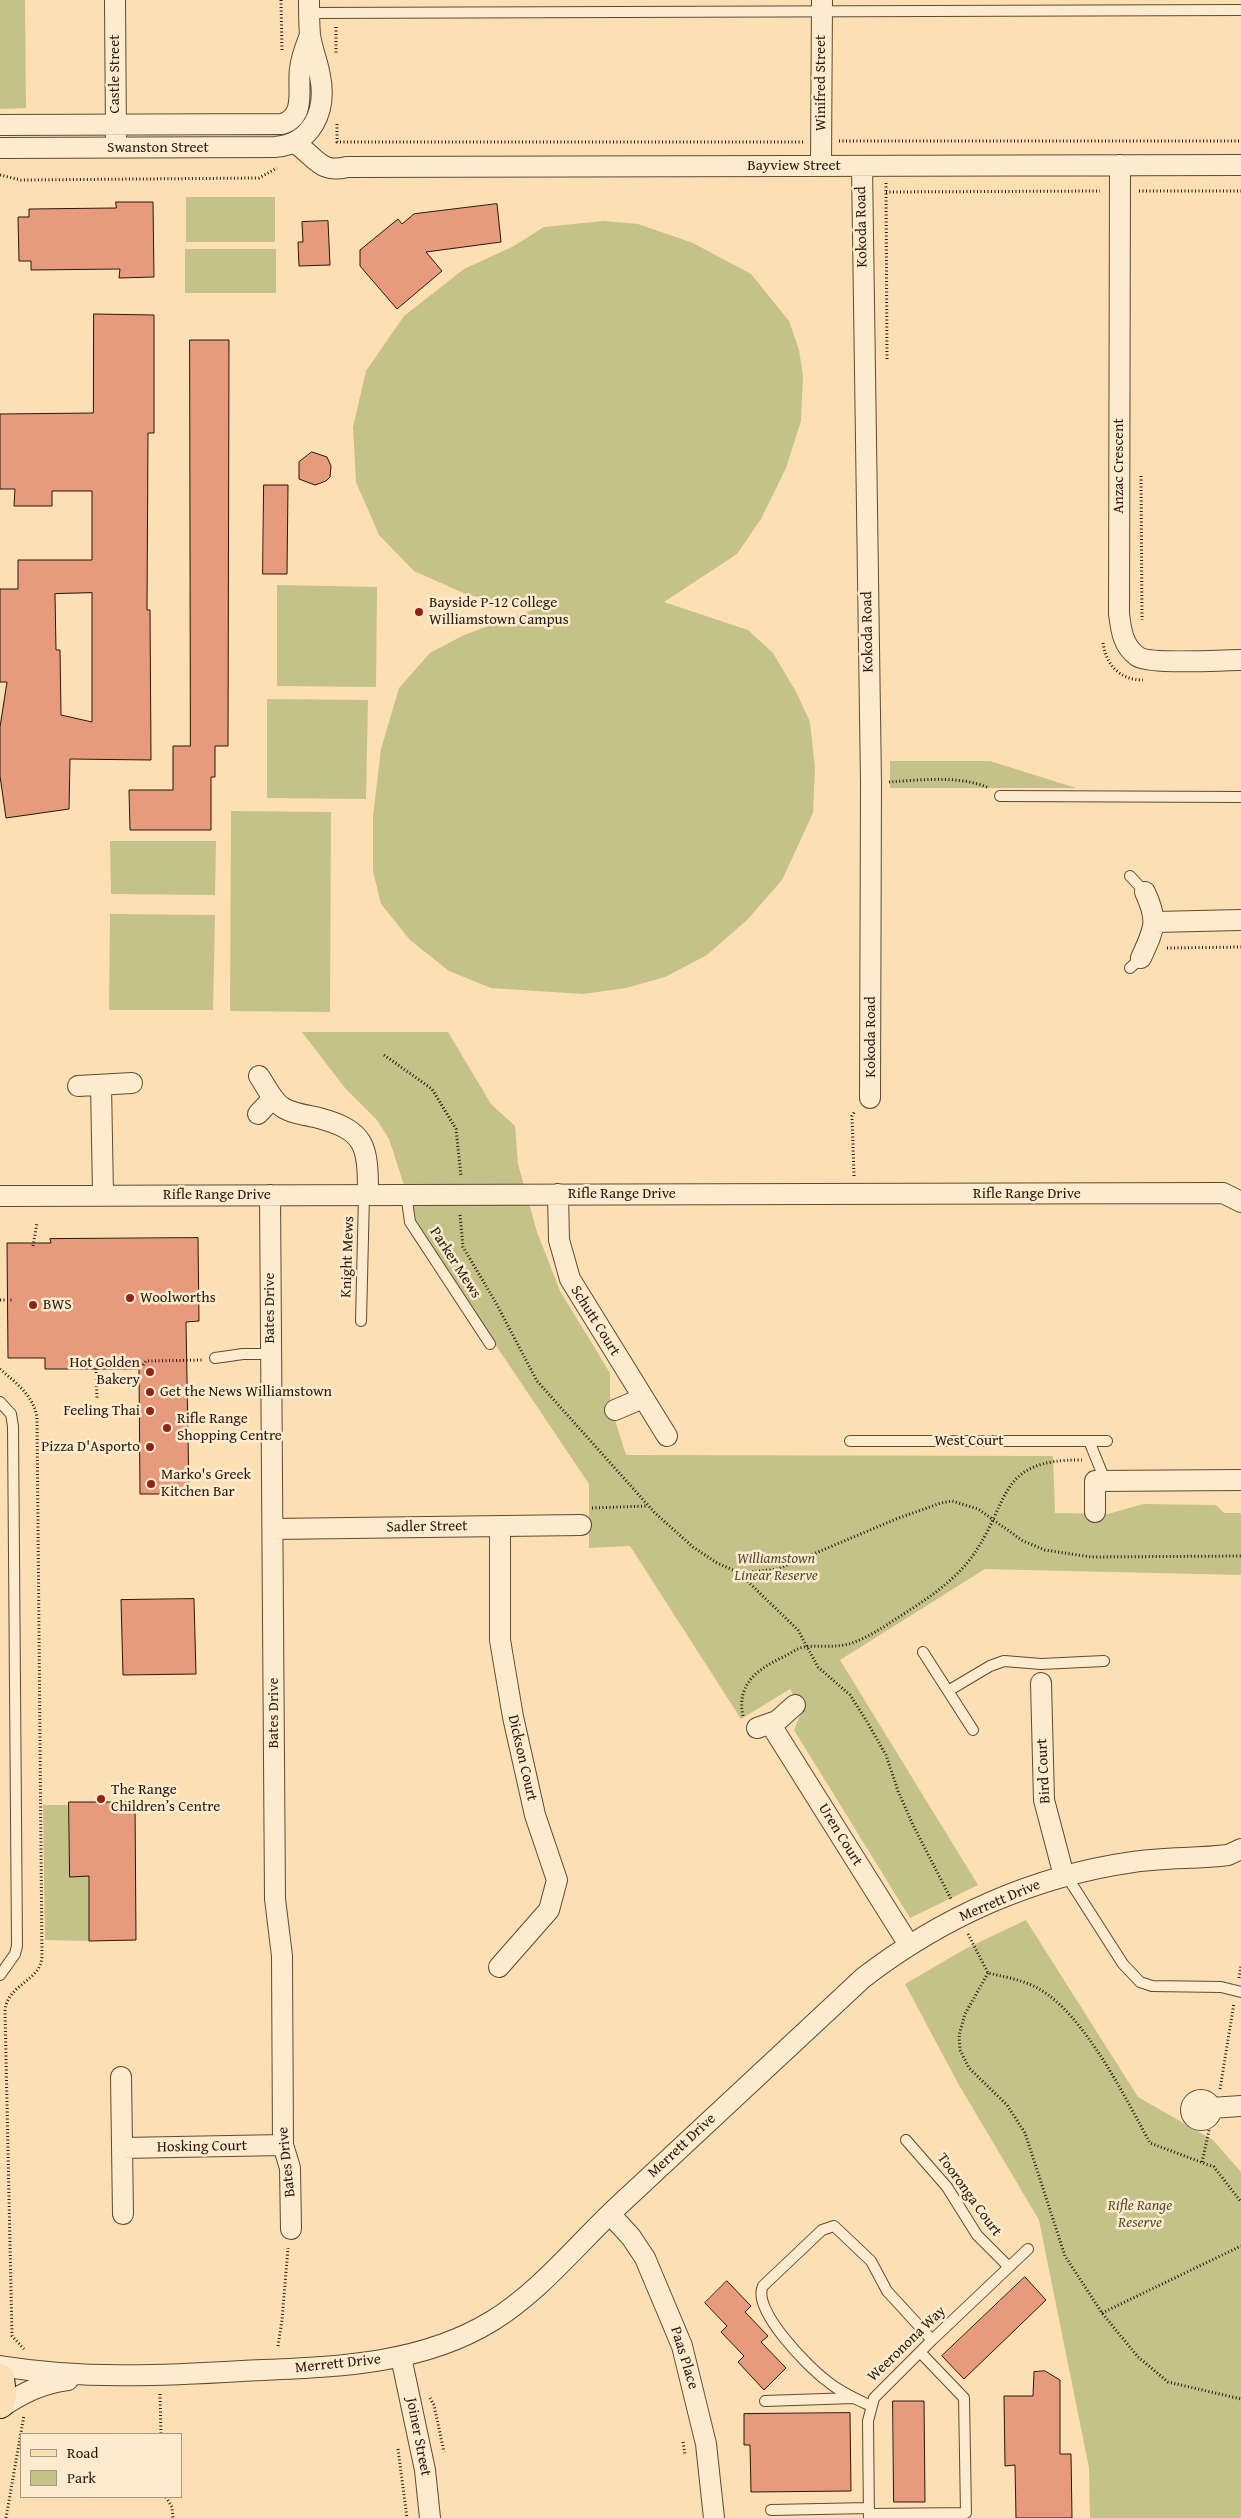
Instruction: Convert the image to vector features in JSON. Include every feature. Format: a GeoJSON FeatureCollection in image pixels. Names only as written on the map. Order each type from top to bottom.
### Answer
{"type":"FeatureCollection","features":[{"type":"Feature","properties":{"kind":"main road"},"geometry":{"type":"LineString","coordinates":[[0,2378],[2,2389],[0,2406]]}},
{"type":"Feature","properties":{"kind":"street","name":"Castle Street"},"geometry":{"type":"LineString","coordinates":[[115,0],[116,148]]}},
{"type":"Feature","properties":{"kind":"street","name":"Winifred Street"},"geometry":{"type":"LineString","coordinates":[[822,6],[822,166]]}},
{"type":"Feature","properties":{"kind":"street"},"geometry":{"type":"LineString","coordinates":[[303,136],[319,112],[321,100],[320,75],[310,34],[309,7]]}},
{"type":"Feature","properties":{"kind":"street"},"geometry":{"type":"LineString","coordinates":[[296,113],[299,104],[300,68],[310,34]]}},
{"type":"Feature","properties":{"kind":"street","name":"Swanston Street"},"geometry":{"type":"LineString","coordinates":[[0,125],[274,125],[287,122],[296,113]]}},
{"type":"Feature","properties":{"kind":"street","name":"Bayview Street"},"geometry":{"type":"LineString","coordinates":[[296,113],[303,136],[347,167],[1241,165]]}},
{"type":"Feature","properties":{"kind":"street","name":"Swanston Street"},"geometry":{"type":"LineString","coordinates":[[0,148],[274,147],[303,136]]}},
{"type":"Feature","properties":{"kind":"street","name":"Anzac Crescent"},"geometry":{"type":"LineString","coordinates":[[1120,165],[1119,614],[1121,633],[1128,646],[1138,657],[1159,660],[1241,660]]}},
{"type":"Feature","properties":{"kind":"street","name":"Kokoda Road"},"geometry":{"type":"LineString","coordinates":[[862,166],[871,784],[870,1098]]}},
{"type":"Feature","properties":{"kind":"street"},"geometry":{"type":"LineString","coordinates":[[1138,960],[1151,939],[1155,922],[1153,909],[1145,892]]}},
{"type":"Feature","properties":{"kind":"street"},"geometry":{"type":"LineString","coordinates":[[1155,922],[1241,920]]}},
{"type":"Feature","properties":{"kind":"street"},"geometry":{"type":"LineString","coordinates":[[259,1076],[274,1098],[290,1111],[342,1125],[352,1131],[367,1156],[366,1194]]}},
{"type":"Feature","properties":{"kind":"street"},"geometry":{"type":"LineString","coordinates":[[78,1086],[132,1083]]}},
{"type":"Feature","properties":{"kind":"street"},"geometry":{"type":"LineString","coordinates":[[101,1085],[103,1194]]}},
{"type":"Feature","properties":{"kind":"street"},"geometry":{"type":"LineString","coordinates":[[258,1114],[274,1098]]}},
{"type":"Feature","properties":{"kind":"street","name":"Rifle Range Drive"},"geometry":{"type":"LineString","coordinates":[[0,1196],[103,1194],[1223,1193],[1241,1202]]}},
{"type":"Feature","properties":{"kind":"street","name":"Schutt Court"},"geometry":{"type":"LineString","coordinates":[[558,1194],[559,1240],[570,1279],[667,1436]]}},
{"type":"Feature","properties":{"kind":"street","name":"Bates Drive"},"geometry":{"type":"LineString","coordinates":[[270,1195],[275,1899],[282,1956],[282,2146],[290,2168],[291,2230]]}},
{"type":"Feature","properties":{"kind":"street"},"geometry":{"type":"LineString","coordinates":[[615,1410],[643,1398]]}},
{"type":"Feature","properties":{"kind":"street"},"geometry":{"type":"LineString","coordinates":[[1095,1512],[1095,1480],[1241,1480]]}},
{"type":"Feature","properties":{"kind":"street","name":"Sadler Street"},"geometry":{"type":"LineString","coordinates":[[273,1529],[500,1526],[582,1517]]}},
{"type":"Feature","properties":{"kind":"street","name":"Dickson Court"},"geometry":{"type":"LineString","coordinates":[[499,1967],[549,1910],[557,1880],[533,1806],[513,1718],[500,1640],[500,1526]]}},
{"type":"Feature","properties":{"kind":"street","name":"Bird Court"},"geometry":{"type":"LineString","coordinates":[[1041,1674],[1044,1800],[1065,1875]]}},
{"type":"Feature","properties":{"kind":"street"},"geometry":{"type":"LineString","coordinates":[[764,1726],[795,1705]]}},
{"type":"Feature","properties":{"kind":"street","name":"Uren Court"},"geometry":{"type":"LineString","coordinates":[[764,1726],[909,1945]]}},
{"type":"Feature","properties":{"kind":"street","name":"Merrett Drive"},"geometry":{"type":"LineString","coordinates":[[0,2366],[104,2376],[158,2376],[308,2368],[401,2357],[439,2344],[491,2321],[524,2298],[610,2214],[856,1985],[909,1945],[979,1907],[1065,1875],[1155,1859],[1228,1855],[1241,1849]]}},
{"type":"Feature","properties":{"kind":"street"},"geometry":{"type":"LineString","coordinates":[[121,2077],[123,2214]]}},
{"type":"Feature","properties":{"kind":"street"},"geometry":{"type":"LineString","coordinates":[[1214,2108],[1241,2106]]}},
{"type":"Feature","properties":{"kind":"street","name":"Hosking Court"},"geometry":{"type":"LineString","coordinates":[[122,2148],[282,2146]]}},
{"type":"Feature","properties":{"kind":"street","name":"Paas Place"},"geometry":{"type":"LineString","coordinates":[[610,2214],[631,2237],[645,2258],[682,2346],[706,2444],[714,2518]]}},
{"type":"Feature","properties":{"kind":"street","name":"Joiner Street"},"geometry":{"type":"LineString","coordinates":[[401,2357],[425,2470],[430,2518]]}},
{"type":"Feature","properties":{"kind":"street","name":"Merrett Drive"},"geometry":{"type":"LineString","coordinates":[[0,2406],[24,2392],[45,2384],[104,2376]]}},
{"type":"Feature","properties":{"kind":"lane"},"geometry":{"type":"LineString","coordinates":[[309,7],[336,13],[822,6],[1241,10]]}},
{"type":"Feature","properties":{"kind":"lane"},"geometry":{"type":"LineString","coordinates":[[1000,796],[1241,797]]}},
{"type":"Feature","properties":{"kind":"lane"},"geometry":{"type":"LineString","coordinates":[[1130,876],[1145,892]]}},
{"type":"Feature","properties":{"kind":"lane","name":"Knight Mews"},"geometry":{"type":"LineString","coordinates":[[361,1321],[366,1194]]}},
{"type":"Feature","properties":{"kind":"lane","name":"Parker Mews"},"geometry":{"type":"LineString","coordinates":[[406,1194],[410,1222],[490,1344]]}},
{"type":"Feature","properties":{"kind":"lane"},"geometry":{"type":"LineString","coordinates":[[215,1358],[243,1354],[270,1354]]}},
{"type":"Feature","properties":{"kind":"lane"},"geometry":{"type":"LineString","coordinates":[[0,1402],[11,1414],[13,1426],[17,1907],[17,1950],[0,1975]]}},
{"type":"Feature","properties":{"kind":"lane","name":"West Court"},"geometry":{"type":"LineString","coordinates":[[850,1441],[1107,1441]]}},
{"type":"Feature","properties":{"kind":"lane"},"geometry":{"type":"LineString","coordinates":[[1089,1441],[1105,1480]]}},
{"type":"Feature","properties":{"kind":"lane"},"geometry":{"type":"LineString","coordinates":[[923,1652],[973,1730]]}},
{"type":"Feature","properties":{"kind":"lane"},"geometry":{"type":"LineString","coordinates":[[948,1691],[1000,1662],[1041,1674],[1104,1661]]}},
{"type":"Feature","properties":{"kind":"lane"},"geometry":{"type":"LineString","coordinates":[[1065,1875],[1123,1964],[1140,1982],[1152,1986],[1221,1988],[1239,1991]]}},
{"type":"Feature","properties":{"kind":"lane","name":"Tooronga Court"},"geometry":{"type":"LineString","coordinates":[[906,2140],[947,2187],[977,2235],[1009,2267]]}},
{"type":"Feature","properties":{"kind":"lane"},"geometry":{"type":"LineString","coordinates":[[870,2406],[832,2385],[810,2366],[765,2311],[761,2300],[763,2286],[824,2228],[837,2227],[871,2261],[887,2291],[932,2340]]}},
{"type":"Feature","properties":{"kind":"lane","name":"Weeronona Way"},"geometry":{"type":"LineString","coordinates":[[869,2513],[868,2425],[870,2406],[880,2390],[1028,2249]]}},
{"type":"Feature","properties":{"kind":"lane"},"geometry":{"type":"LineString","coordinates":[[771,2510],[966,2513],[964,2398],[920,2352]]}},
{"type":"Feature","properties":{"kind":"lane"},"geometry":{"type":"LineString","coordinates":[[765,2401],[855,2398]]}},
{"type":"Feature","properties":{"kind":"path"},"geometry":{"type":"LineString","coordinates":[[281,0],[282,56]]}},
{"type":"Feature","properties":{"kind":"path"},"geometry":{"type":"LineString","coordinates":[[336,13],[336,63]]}},
{"type":"Feature","properties":{"kind":"path"},"geometry":{"type":"LineString","coordinates":[[337,122],[337,142],[1241,141]]}},
{"type":"Feature","properties":{"kind":"path"},"geometry":{"type":"LineString","coordinates":[[0,174],[21,180],[259,178],[277,168]]}},
{"type":"Feature","properties":{"kind":"path"},"geometry":{"type":"LineString","coordinates":[[1141,191],[1141,201]]}},
{"type":"Feature","properties":{"kind":"path"},"geometry":{"type":"LineString","coordinates":[[886,192],[1241,191]]}},
{"type":"Feature","properties":{"kind":"path"},"geometry":{"type":"LineString","coordinates":[[1141,470],[1142,630]]}},
{"type":"Feature","properties":{"kind":"path"},"geometry":{"type":"LineString","coordinates":[[888,782],[937,780],[966,782],[989,788],[1000,796]]}},
{"type":"Feature","properties":{"kind":"path"},"geometry":{"type":"LineString","coordinates":[[1138,960],[1151,959],[1158,952],[1171,947],[1241,947]]}},
{"type":"Feature","properties":{"kind":"path"},"geometry":{"type":"LineString","coordinates":[[384,1055],[432,1089],[456,1129],[461,1167],[461,1242],[496,1303],[531,1373],[649,1506],[694,1548],[717,1563],[740,1574],[778,1569],[888,1522],[941,1503],[964,1503],[993,1518],[1023,1541],[1045,1550],[1069,1555],[1091,1558],[1241,1556]]}},
{"type":"Feature","properties":{"kind":"path"},"geometry":{"type":"LineString","coordinates":[[852,1116],[854,1194]]}},
{"type":"Feature","properties":{"kind":"path"},"geometry":{"type":"LineString","coordinates":[[33,1246],[38,1223]]}},
{"type":"Feature","properties":{"kind":"path"},"geometry":{"type":"LineString","coordinates":[[0,1300],[12,1300]]}},
{"type":"Feature","properties":{"kind":"path"},"geometry":{"type":"LineString","coordinates":[[142,1365],[146,1361],[187,1362]]}},
{"type":"Feature","properties":{"kind":"path"},"geometry":{"type":"LineString","coordinates":[[96,1365],[97,1398]]}},
{"type":"Feature","properties":{"kind":"path"},"geometry":{"type":"LineString","coordinates":[[764,1726],[747,1729],[742,1704],[744,1691],[755,1674],[802,1647],[848,1644],[865,1637],[928,1598],[958,1575],[971,1557],[1012,1483],[1029,1468],[1062,1460],[1096,1460]]}},
{"type":"Feature","properties":{"kind":"path"},"geometry":{"type":"LineString","coordinates":[[582,1517],[649,1506]]}},
{"type":"Feature","properties":{"kind":"path"},"geometry":{"type":"LineString","coordinates":[[1202,2162],[1239,1991],[1241,1966]]}},
{"type":"Feature","properties":{"kind":"path"},"geometry":{"type":"LineString","coordinates":[[988,1973],[965,2014],[960,2035],[960,2050],[970,2068],[1007,2104],[1025,2133],[1065,2256],[1102,2313],[1138,2357],[1168,2382],[1241,2399]]}},
{"type":"Feature","properties":{"kind":"path"},"geometry":{"type":"LineString","coordinates":[[278,2346],[282,2320],[285,2261],[291,2230]]}},
{"type":"Feature","properties":{"kind":"path"},"geometry":{"type":"LineString","coordinates":[[1102,2313],[1241,2246]]}},
{"type":"Feature","properties":{"kind":"path"},"geometry":{"type":"LineString","coordinates":[[158,2376],[161,2433]]}},
{"type":"Feature","properties":{"kind":"path"},"geometry":{"type":"LineString","coordinates":[[682,2433],[686,2462]]}},
{"type":"Feature","properties":{"kind":"path"},"geometry":{"type":"LineString","coordinates":[[398,2448],[407,2518]]}},
{"type":"Feature","properties":{"kind":"path"},"geometry":{"type":"LineString","coordinates":[[167,2498],[172,2508],[173,2518]]}},
{"type":"Feature","properties":{"kind":"green space"},"geometry":{"type":"Polygon","coordinates":[[[0,0],[25,0],[26,108],[0,109],[0,0]]]}},
{"type":"Feature","properties":{"kind":"green space"},"geometry":{"type":"Polygon","coordinates":[[[186,197],[275,197],[275,242],[186,242],[186,197]]]}},
{"type":"Feature","properties":{"kind":"green space"},"geometry":{"type":"Polygon","coordinates":[[[604,221],[638,224],[693,243],[751,274],[789,321],[799,350],[803,376],[801,421],[786,468],[761,519],[737,554],[664,602],[748,630],[773,653],[796,692],[810,722],[815,768],[813,813],[782,880],[747,920],[707,955],[665,977],[626,988],[583,994],[491,988],[449,971],[410,940],[381,904],[373,871],[373,816],[381,749],[399,688],[430,653],[464,635],[538,608],[468,595],[414,571],[379,535],[356,482],[353,427],[366,371],[404,316],[464,269],[512,247],[544,227],[604,221]]]}},
{"type":"Feature","properties":{"kind":"green space"},"geometry":{"type":"Polygon","coordinates":[[[185,249],[276,249],[276,293],[185,293],[185,249]]]}},
{"type":"Feature","properties":{"kind":"green space"},"geometry":{"type":"Polygon","coordinates":[[[277,585],[377,587],[376,687],[277,686],[277,585]]]}},
{"type":"Feature","properties":{"kind":"green space"},"geometry":{"type":"Polygon","coordinates":[[[267,699],[368,700],[366,799],[267,798],[267,699]]]}},
{"type":"Feature","properties":{"kind":"green space"},"geometry":{"type":"Polygon","coordinates":[[[890,761],[990,761],[1076,788],[890,788],[890,761]]]}},
{"type":"Feature","properties":{"kind":"green space"},"geometry":{"type":"Polygon","coordinates":[[[231,811],[331,812],[330,1012],[230,1011],[231,811]]]}},
{"type":"Feature","properties":{"kind":"green space"},"geometry":{"type":"Polygon","coordinates":[[[110,841],[216,841],[215,895],[111,894],[110,841]]]}},
{"type":"Feature","properties":{"kind":"green space"},"geometry":{"type":"Polygon","coordinates":[[[110,914],[215,915],[213,1010],[109,1010],[110,914]]]}},
{"type":"Feature","properties":{"kind":"green space","name":"Williamstown Linear Reserve"},"geometry":{"type":"Polygon","coordinates":[[[302,1032],[448,1032],[491,1104],[515,1126],[518,1164],[537,1232],[560,1291],[610,1373],[610,1404],[626,1455],[1053,1456],[1055,1513],[1108,1514],[1143,1504],[1216,1505],[1224,1513],[1241,1513],[1241,1575],[985,1569],[840,1660],[978,1885],[910,1918],[794,1730],[802,1711],[790,1689],[741,1719],[630,1546],[589,1548],[589,1484],[419,1231],[389,1139],[377,1120],[345,1088],[302,1032]]]}},
{"type":"Feature","properties":{"kind":"green space"},"geometry":{"type":"Polygon","coordinates":[[[43,1805],[69,1805],[70,1876],[89,1876],[89,1941],[45,1940],[43,1805]]]}},
{"type":"Feature","properties":{"kind":"green space","name":"Rifle Range Reserve"},"geometry":{"type":"Polygon","coordinates":[[[1026,1920],[1138,2097],[1213,2140],[1241,2172],[1241,2518],[1090,2518],[1089,2468],[1039,2220],[959,2085],[905,1984],[967,1948],[1026,1920]]]}},
{"type":"Feature","properties":{"kind":"building"},"geometry":{"type":"Polygon","coordinates":[[[116,202],[153,202],[154,277],[119,278],[120,269],[31,270],[31,261],[19,261],[18,217],[29,217],[29,209],[116,208],[116,202]]]}},
{"type":"Feature","properties":{"kind":"building"},"geometry":{"type":"Polygon","coordinates":[[[497,204],[501,242],[426,252],[442,271],[397,309],[360,266],[360,250],[398,219],[402,224],[414,214],[497,204]]]}},
{"type":"Feature","properties":{"kind":"building"},"geometry":{"type":"Polygon","coordinates":[[[328,221],[330,265],[299,266],[298,242],[303,242],[302,222],[328,221]]]}},
{"type":"Feature","properties":{"kind":"building"},"geometry":{"type":"Polygon","coordinates":[[[94,314],[154,315],[154,433],[148,433],[147,610],[150,610],[151,760],[70,759],[69,809],[6,818],[0,776],[0,727],[7,682],[0,682],[0,589],[18,589],[18,560],[92,560],[92,491],[52,491],[52,506],[14,506],[15,489],[0,489],[0,414],[93,413],[94,314]],[[92,593],[55,594],[56,650],[60,650],[61,715],[92,722],[92,593]]]}},
{"type":"Feature","properties":{"kind":"building"},"geometry":{"type":"Polygon","coordinates":[[[190,340],[229,340],[228,746],[215,746],[215,777],[211,777],[211,830],[130,830],[129,790],[173,790],[173,746],[190,746],[190,340]]]}},
{"type":"Feature","properties":{"kind":"building"},"geometry":{"type":"Polygon","coordinates":[[[312,452],[327,457],[331,466],[330,477],[326,481],[315,485],[299,479],[299,462],[312,452]]]}},
{"type":"Feature","properties":{"kind":"building"},"geometry":{"type":"Polygon","coordinates":[[[264,485],[288,485],[287,574],[263,574],[264,485]]]}},
{"type":"Feature","properties":{"kind":"building","name":"Rifle Range Shopping Centre"},"geometry":{"type":"Polygon","coordinates":[[[198,1238],[199,1321],[186,1322],[189,1494],[140,1494],[139,1369],[45,1369],[45,1358],[8,1358],[7,1243],[51,1243],[50,1239],[198,1238]]]}},
{"type":"Feature","properties":{"kind":"building"},"geometry":{"type":"Polygon","coordinates":[[[194,1599],[196,1674],[123,1675],[121,1600],[194,1599]]]}},
{"type":"Feature","properties":{"kind":"building"},"geometry":{"type":"Polygon","coordinates":[[[69,1802],[135,1802],[136,1940],[89,1941],[89,1876],[70,1877],[69,1802]]]}},
{"type":"Feature","properties":{"kind":"building"},"geometry":{"type":"Polygon","coordinates":[[[1025,2277],[1046,2300],[964,2379],[942,2356],[1025,2277]]]}},
{"type":"Feature","properties":{"kind":"building"},"geometry":{"type":"Polygon","coordinates":[[[727,2281],[751,2306],[745,2312],[768,2336],[761,2342],[786,2368],[764,2390],[738,2362],[744,2356],[721,2332],[727,2326],[705,2303],[727,2281]]]}},
{"type":"Feature","properties":{"kind":"building"},"geometry":{"type":"Polygon","coordinates":[[[1045,2371],[1060,2380],[1060,2454],[1071,2454],[1072,2518],[1016,2518],[1015,2465],[1005,2466],[1004,2396],[1033,2396],[1034,2372],[1045,2371]]]}},
{"type":"Feature","properties":{"kind":"building"},"geometry":{"type":"Polygon","coordinates":[[[893,2401],[924,2401],[925,2502],[894,2502],[893,2401]]]}},
{"type":"Feature","properties":{"kind":"building"},"geometry":{"type":"Polygon","coordinates":[[[850,2413],[851,2491],[751,2492],[750,2445],[744,2445],[744,2414],[850,2413]]]}},
{"type":"Feature","properties":{"kind":"place","name":"Bayside P-12 College Williamstown Campus"},"geometry":{"type":"Point","coordinates":[419,612]}},
{"type":"Feature","properties":{"kind":"place","name":"Woolworths"},"geometry":{"type":"Point","coordinates":[130,1298]}},
{"type":"Feature","properties":{"kind":"place","name":"BWS"},"geometry":{"type":"Point","coordinates":[33,1305]}},
{"type":"Feature","properties":{"kind":"place","name":"Hot Golden Bakery"},"geometry":{"type":"Point","coordinates":[150,1372]}},
{"type":"Feature","properties":{"kind":"place","name":"Get the News Williamstown"},"geometry":{"type":"Point","coordinates":[150,1392]}},
{"type":"Feature","properties":{"kind":"place","name":"Feeling Thai"},"geometry":{"type":"Point","coordinates":[150,1411]}},
{"type":"Feature","properties":{"kind":"place","name":"Rifle Range Shopping Centre"},"geometry":{"type":"Point","coordinates":[167,1428]}},
{"type":"Feature","properties":{"kind":"place","name":"Pizza D'Asporto"},"geometry":{"type":"Point","coordinates":[150,1447]}},
{"type":"Feature","properties":{"kind":"place","name":"Marko's Greek Kitchen Bar"},"geometry":{"type":"Point","coordinates":[151,1484]}},
{"type":"Feature","properties":{"kind":"place","name":"The Range Children’s Centre"},"geometry":{"type":"Point","coordinates":[101,1799]}}]}
